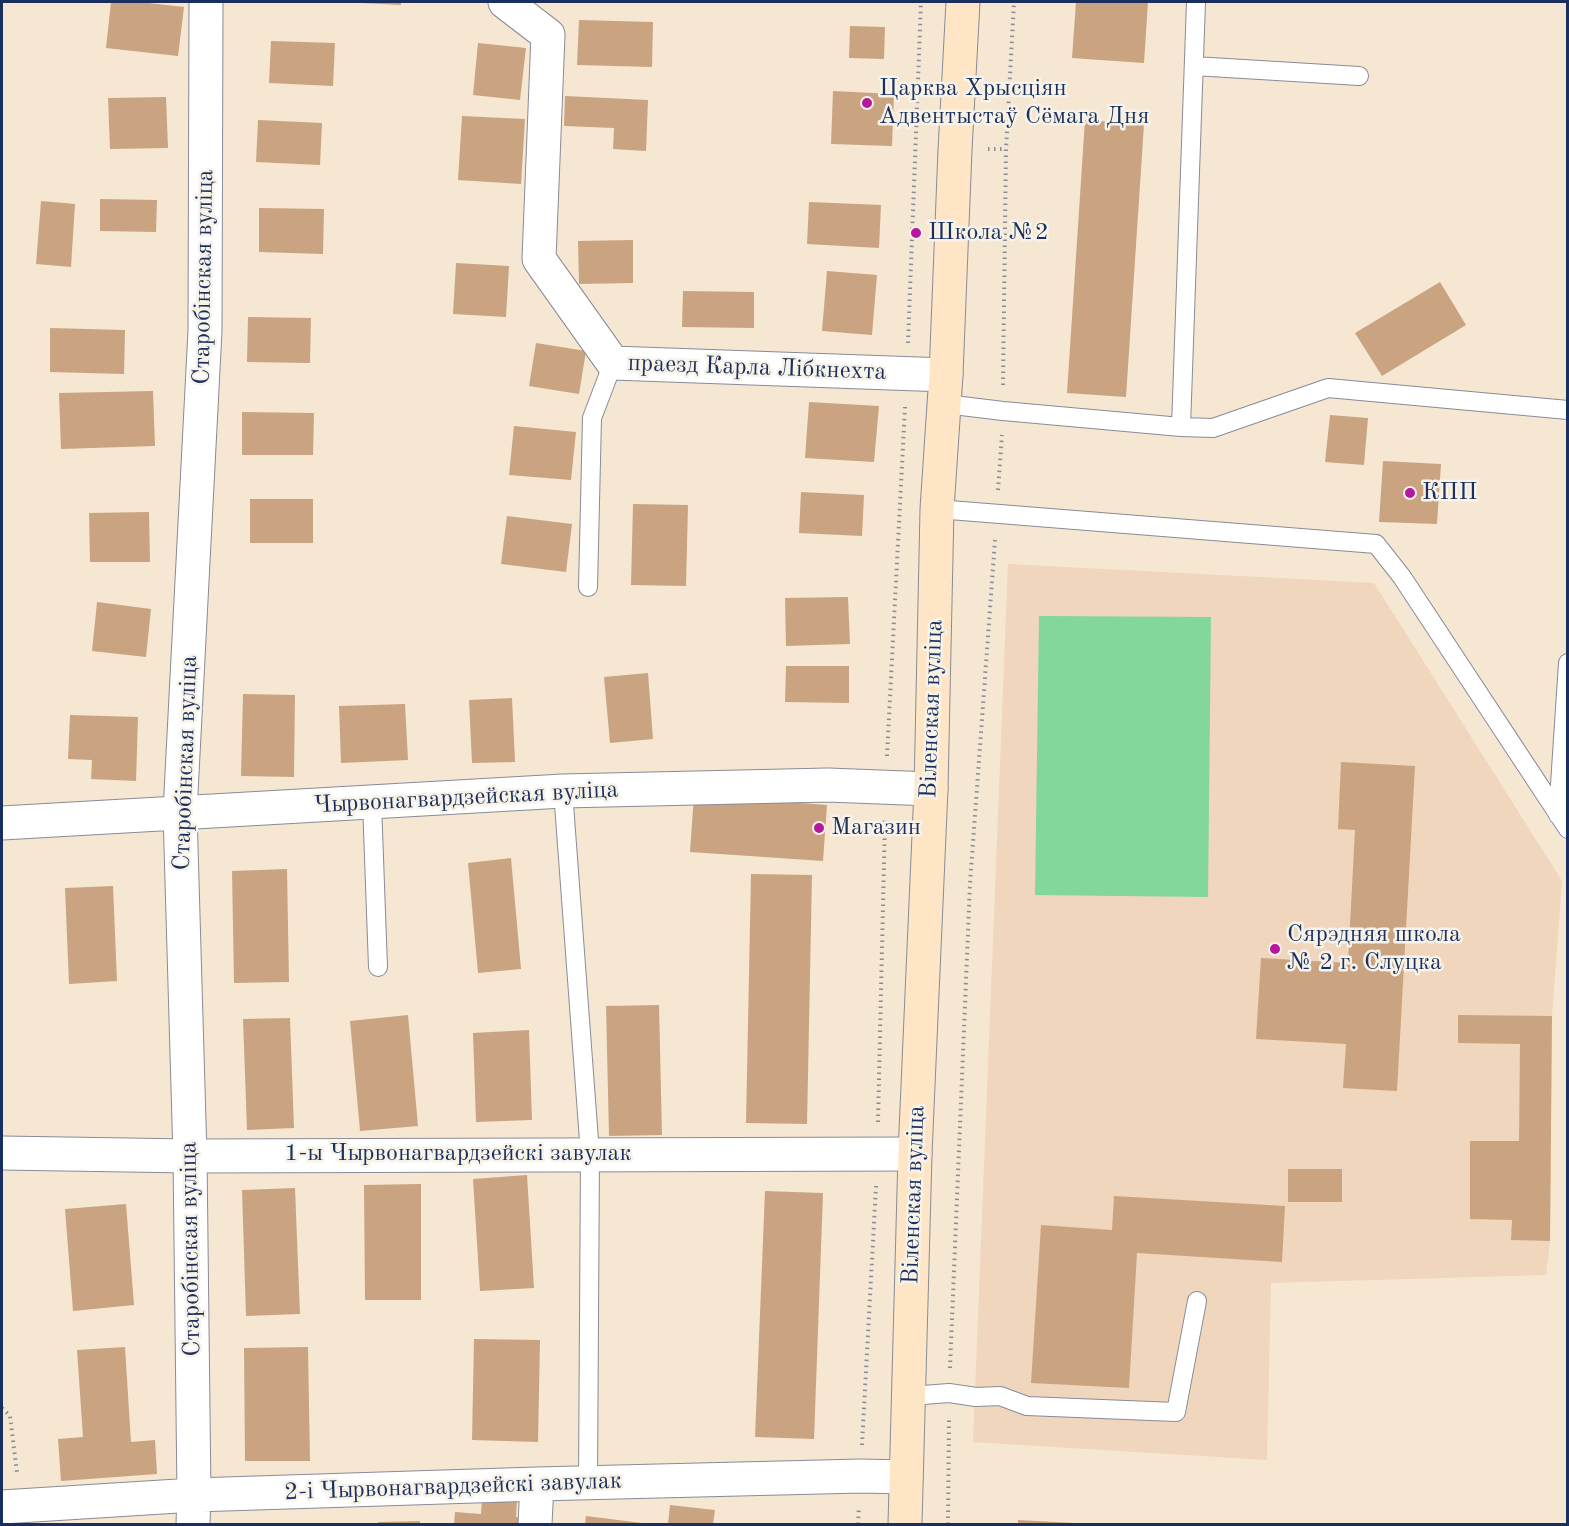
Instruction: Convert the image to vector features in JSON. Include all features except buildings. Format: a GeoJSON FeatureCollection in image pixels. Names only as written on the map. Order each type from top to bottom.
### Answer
{"type":"FeatureCollection","features":[{"type":"Feature","properties":{"kind":"main road","name":"Віленская вуліца"},"geometry":{"type":"LineString","coordinates":[[905,1524],[915,1154],[931,789],[938,509],[946,390],[963,2]]}},
{"type":"Feature","properties":{"kind":"street","name":"Старобінская вуліца"},"geometry":{"type":"LineString","coordinates":[[194,1510],[190,1156],[180,812],[205,331],[206,2]]}},
{"type":"Feature","properties":{"kind":"street","name":"праезд Карла Лібкнехта"},"geometry":{"type":"LineString","coordinates":[[505,2],[548,35],[539,259],[614,363],[946,390]]}},
{"type":"Feature","properties":{"kind":"street","name":"Чырвонагвардзейская вуліца"},"geometry":{"type":"LineString","coordinates":[[2,823],[563,790],[828,785],[931,789]]}},
{"type":"Feature","properties":{"kind":"street","name":"1-ы Чырвонагвардзейскі завулак"},"geometry":{"type":"LineString","coordinates":[[2,1154],[190,1156],[915,1154]]}},
{"type":"Feature","properties":{"kind":"street","name":"2-і Чырвонагвардзейскі завулак"},"geometry":{"type":"LineString","coordinates":[[12,1506],[194,1510],[537,1484],[861,1476],[906,1477]]}},
{"type":"Feature","properties":{"kind":"street"},"geometry":{"type":"LineString","coordinates":[[535,1524],[537,1484]]}},
{"type":"Feature","properties":{"kind":"lane"},"geometry":{"type":"LineString","coordinates":[[1181,427],[1196,2]]}},
{"type":"Feature","properties":{"kind":"lane"},"geometry":{"type":"LineString","coordinates":[[1194,66],[1359,76]]}},
{"type":"Feature","properties":{"kind":"lane"},"geometry":{"type":"LineString","coordinates":[[588,587],[592,418],[614,363]]}},
{"type":"Feature","properties":{"kind":"lane"},"geometry":{"type":"LineString","coordinates":[[946,390],[1003,411],[1212,428],[1328,388],[1568,410]]}},
{"type":"Feature","properties":{"kind":"lane"},"geometry":{"type":"LineString","coordinates":[[938,509],[1376,544],[1402,577],[1563,822]]}},
{"type":"Feature","properties":{"kind":"lane"},"geometry":{"type":"LineString","coordinates":[[1563,822],[1568,663]]}},
{"type":"Feature","properties":{"kind":"lane"},"geometry":{"type":"LineString","coordinates":[[563,790],[590,1154],[588,1482]]}},
{"type":"Feature","properties":{"kind":"lane"},"geometry":{"type":"LineString","coordinates":[[372,803],[378,967]]}},
{"type":"Feature","properties":{"kind":"lane"},"geometry":{"type":"LineString","coordinates":[[910,1396],[949,1393],[976,1397],[1000,1396],[1027,1406],[1176,1412],[1197,1301]]}},
{"type":"Feature","properties":{"kind":"path"},"geometry":{"type":"LineString","coordinates":[[948,1524],[949,1393],[970,884],[1003,411],[1006,149],[1014,2]]}},
{"type":"Feature","properties":{"kind":"path"},"geometry":{"type":"LineString","coordinates":[[2,1408],[10,1416],[12,1506]]}},
{"type":"Feature","properties":{"kind":"shaded area","name":"Сярэдняя школа № 2 г. Слуцка"},"geometry":{"type":"Polygon","coordinates":[[[1008,564],[1374,583],[1562,881],[1552,1016],[1550,1241],[1546,1275],[1271,1283],[1267,1460],[973,1442],[1008,564]]]}},
{"type":"Feature","properties":{"kind":"green space"},"geometry":{"type":"Polygon","coordinates":[[[1039,616],[1211,617],[1208,897],[1035,895],[1039,616]]]}},
{"type":"Feature","properties":{"kind":"place","name":"Царква Хрысціян Адвентыстаў Сёмага Дня"},"geometry":{"type":"Point","coordinates":[867,103]}},
{"type":"Feature","properties":{"kind":"place","name":"Школа №2"},"geometry":{"type":"Point","coordinates":[916,233]}},
{"type":"Feature","properties":{"kind":"place","name":"КПП"},"geometry":{"type":"Point","coordinates":[1410,493]}},
{"type":"Feature","properties":{"kind":"place","name":"Магазин"},"geometry":{"type":"Point","coordinates":[819,828]}},
{"type":"Feature","properties":{"kind":"place","name":"Сярэдняя школа № 2 г. Слуцка"},"geometry":{"type":"Point","coordinates":[1275,949]}}]}
